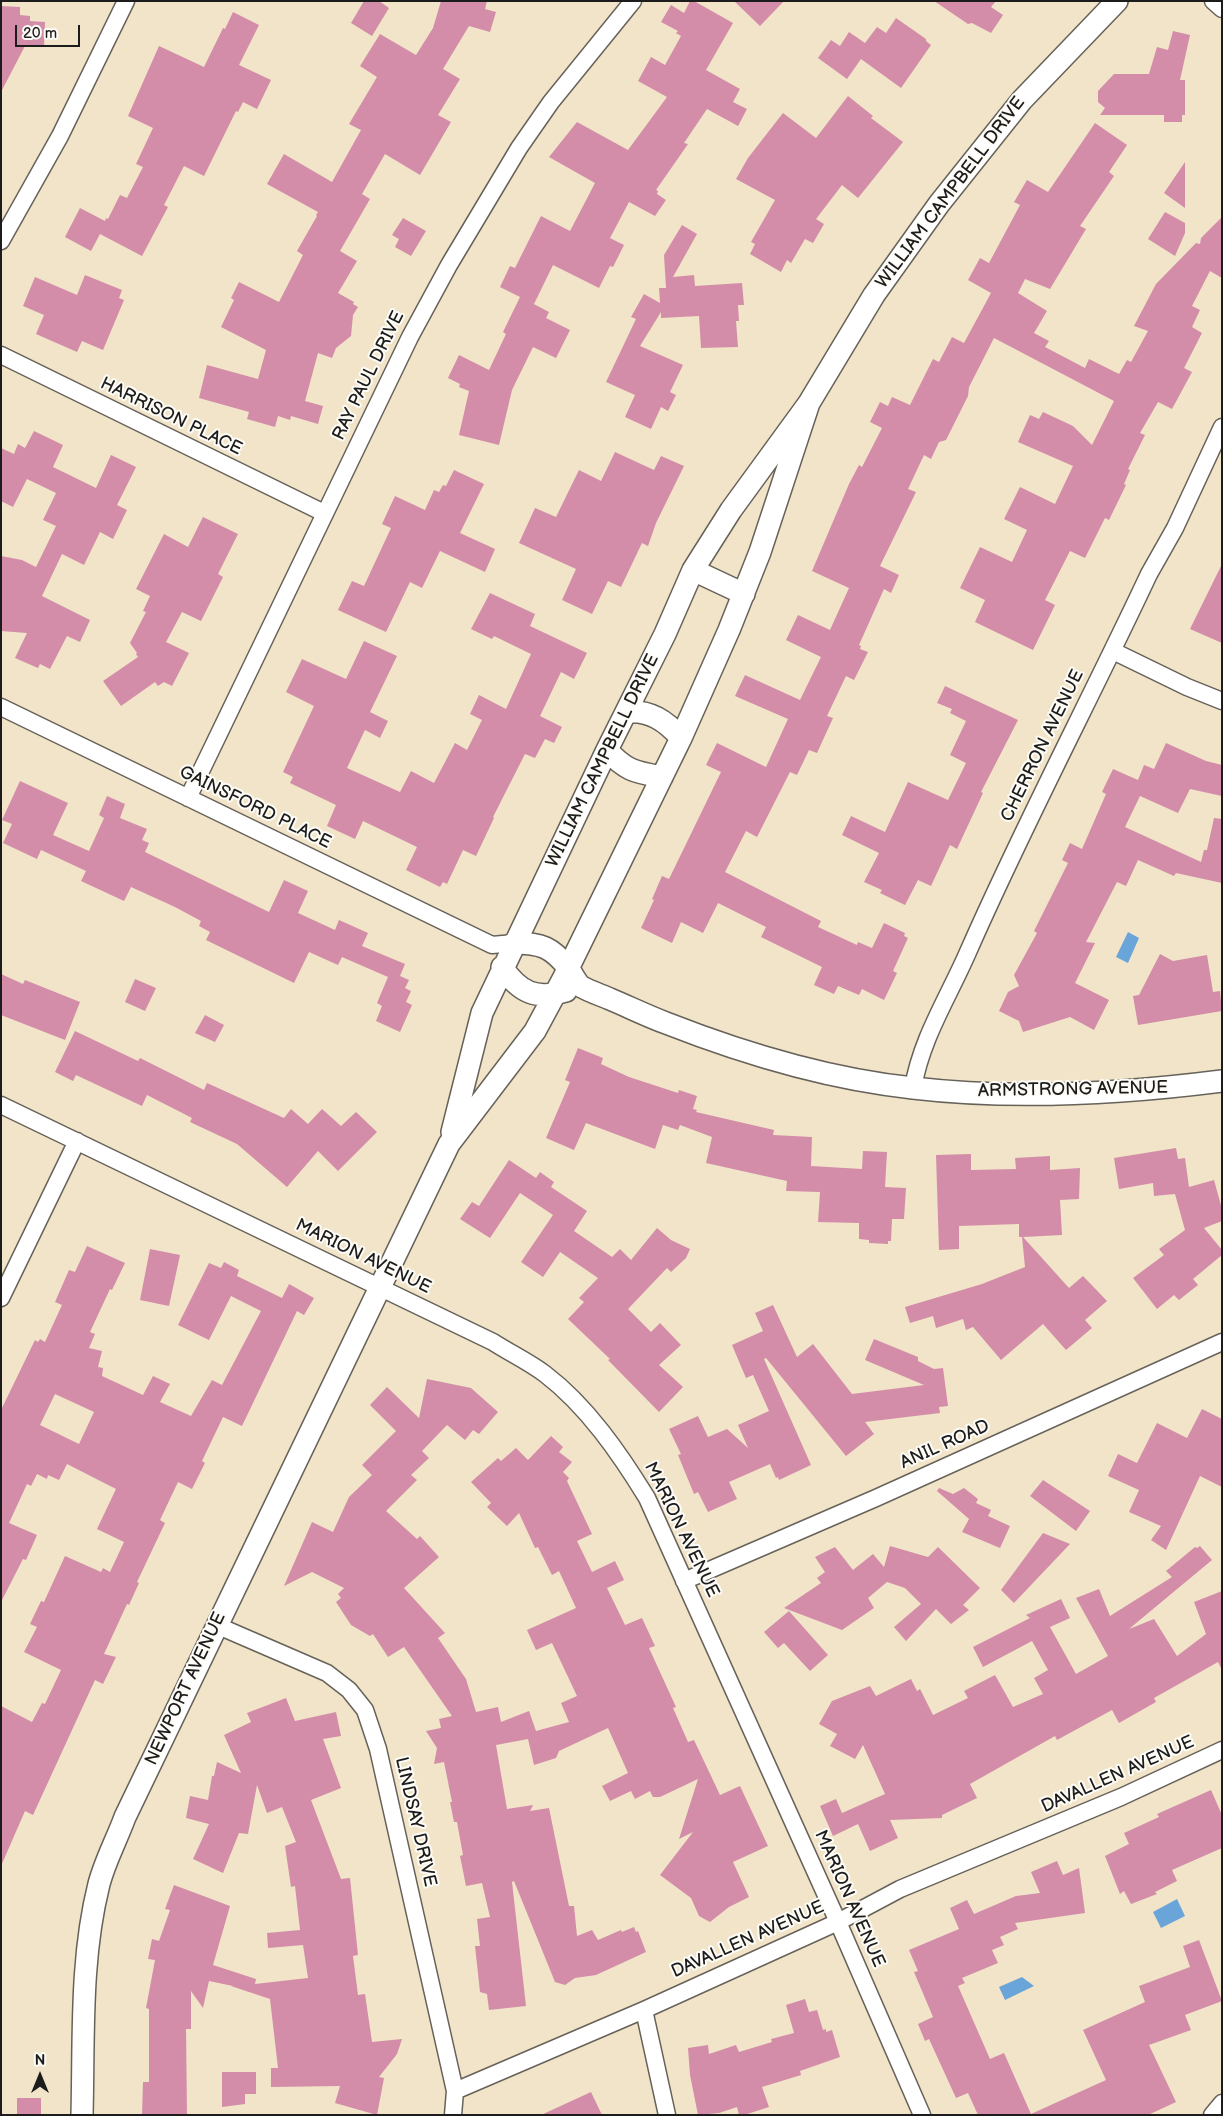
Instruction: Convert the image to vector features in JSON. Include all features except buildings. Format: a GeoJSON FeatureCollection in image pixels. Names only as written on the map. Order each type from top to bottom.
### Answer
{"type":"FeatureCollection","features":[{"type":"Feature","properties":{"kind":"street"},"geometry":{"type":"LineString","coordinates":[[1,242],[60,136],[126,1]]}},
{"type":"Feature","properties":{"kind":"street","name":"WILLIAM CAMPBELL DRIVE"},"geometry":{"type":"LineString","coordinates":[[449,1144],[482,1013],[502,967],[665,634],[693,570],[731,510],[809,403],[874,295],[966,168],[1022,100],[1117,1]]}},
{"type":"Feature","properties":{"kind":"street"},"geometry":{"type":"LineString","coordinates":[[1213,1],[1222,9]]}},
{"type":"Feature","properties":{"kind":"street","name":"RAY PAUL DRIVE"},"geometry":{"type":"LineString","coordinates":[[188,798],[410,337],[499,181],[551,102],[628,3]]}},
{"type":"Feature","properties":{"kind":"street","name":"HARRISON PLACE"},"geometry":{"type":"LineString","coordinates":[[1,355],[324,513]]}},
{"type":"Feature","properties":{"kind":"street","name":"WILLIAM CAMPBELL DRIVE"},"geometry":{"type":"LineString","coordinates":[[380,1287],[449,1144],[535,1031],[556,994],[681,738],[744,594],[760,552],[809,403]]}},
{"type":"Feature","properties":{"kind":"street","name":"CHERRON AVENUE"},"geometry":{"type":"LineString","coordinates":[[913,1088],[916,1067],[926,1038],[961,968],[1002,874],[1150,574],[1175,528],[1222,427]]}},
{"type":"Feature","properties":{"kind":"street"},"geometry":{"type":"LineString","coordinates":[[693,570],[744,594]]}},
{"type":"Feature","properties":{"kind":"street"},"geometry":{"type":"LineString","coordinates":[[1113,651],[1187,687],[1222,701]]}},
{"type":"Feature","properties":{"kind":"street","name":"GAINSFORD PLACE"},"geometry":{"type":"LineString","coordinates":[[1,707],[492,945]]}},
{"type":"Feature","properties":{"kind":"street"},"geometry":{"type":"LineString","coordinates":[[627,712],[636,711],[658,718],[681,738]]}},
{"type":"Feature","properties":{"kind":"street"},"geometry":{"type":"LineString","coordinates":[[607,750],[619,764],[627,769],[637,773],[662,777]]}},
{"type":"Feature","properties":{"kind":"street"},"geometry":{"type":"LineString","coordinates":[[535,943],[544,946],[568,968],[581,986],[556,994],[523,991],[511,981],[492,945],[535,943]]}},
{"type":"Feature","properties":{"kind":"street","name":"ARMSTRONG AVENUE"},"geometry":{"type":"LineString","coordinates":[[581,986],[664,1023],[736,1048],[790,1064],[850,1078],[913,1088],[1033,1094],[1167,1088],[1222,1081]]}},
{"type":"Feature","properties":{"kind":"street","name":"MARION AVENUE"},"geometry":{"type":"LineString","coordinates":[[1,1105],[493,1342],[545,1374],[583,1411],[620,1455],[647,1498],[838,1922],[922,2115]]}},
{"type":"Feature","properties":{"kind":"street"},"geometry":{"type":"LineString","coordinates":[[1,1298],[77,1141]]}},
{"type":"Feature","properties":{"kind":"street","name":"NEWPORT AVENUE"},"geometry":{"type":"LineString","coordinates":[[82,2115],[85,1989],[90,1935],[99,1883],[125,1817],[380,1287]]}},
{"type":"Feature","properties":{"kind":"street","name":"ANIL ROAD"},"geometry":{"type":"LineString","coordinates":[[684,1581],[876,1498],[1222,1342]]}},
{"type":"Feature","properties":{"kind":"street","name":"LINDSAY DRIVE"},"geometry":{"type":"LineString","coordinates":[[216,1625],[327,1673],[349,1690],[365,1710],[378,1749],[455,2091],[453,2115]]}},
{"type":"Feature","properties":{"kind":"street","name":"DAVALLEN AVENUE"},"geometry":{"type":"LineString","coordinates":[[455,2091],[644,2010],[838,1922],[900,1889],[1121,1797],[1222,1750]]}},
{"type":"Feature","properties":{"kind":"street"},"geometry":{"type":"LineString","coordinates":[[644,2010],[667,2115]]}},
{"type":"Feature","properties":{"kind":"street"},"geometry":{"type":"LineString","coordinates":[[1212,2115],[1222,2103]]}},
{"type":"Feature","properties":{"kind":"water"},"geometry":{"type":"Polygon","coordinates":[[[1128,932],[1139,938],[1128,963],[1116,957],[1128,932]]]}},
{"type":"Feature","properties":{"kind":"water"},"geometry":{"type":"Polygon","coordinates":[[[1177,1899],[1185,1916],[1161,1928],[1153,1912],[1177,1899]]]}},
{"type":"Feature","properties":{"kind":"water"},"geometry":{"type":"Polygon","coordinates":[[[1022,1977],[1034,1986],[1005,2000],[999,1987],[1022,1977]]]}}]}
